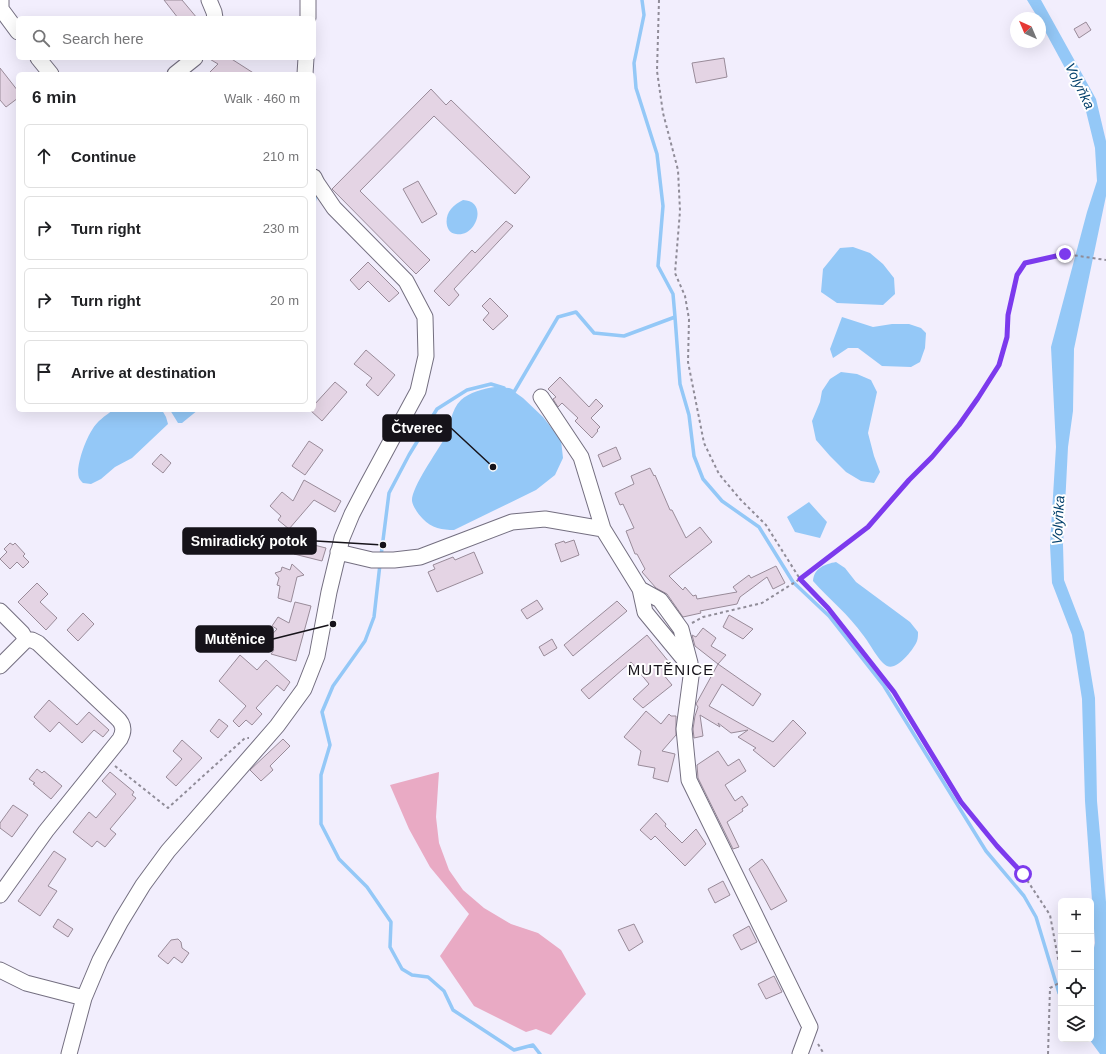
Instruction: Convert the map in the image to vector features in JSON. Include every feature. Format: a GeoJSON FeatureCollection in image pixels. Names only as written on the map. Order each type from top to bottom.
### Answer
{"type":"FeatureCollection","features":[{"type":"Feature","properties":{"kind":"street"},"geometry":{"type":"LineString","coordinates":[[1,0],[1,9],[16,29]]}},
{"type":"Feature","properties":{"kind":"street"},"geometry":{"type":"LineString","coordinates":[[208,0],[211,4],[214,16]]}},
{"type":"Feature","properties":{"kind":"street"},"geometry":{"type":"LineString","coordinates":[[308,0],[308,16]]}},
{"type":"Feature","properties":{"kind":"street"},"geometry":{"type":"LineString","coordinates":[[40,60],[49,72]]}},
{"type":"Feature","properties":{"kind":"street"},"geometry":{"type":"LineString","coordinates":[[178,72],[192,60]]}},
{"type":"Feature","properties":{"kind":"street"},"geometry":{"type":"LineString","coordinates":[[305,72],[306,60]]}},
{"type":"Feature","properties":{"kind":"street"},"geometry":{"type":"LineString","coordinates":[[69,1054],[84,998],[104,953],[143,885],[168,851],[277,726],[304,689],[317,656],[328,592],[338,552],[349,520],[418,391],[426,356],[425,317],[406,281],[334,208],[316,181]]}},
{"type":"Feature","properties":{"kind":"street"},"geometry":{"type":"LineString","coordinates":[[541,397],[581,457],[603,529],[640,589],[645,612],[692,669]]}},
{"type":"Feature","properties":{"kind":"street"},"geometry":{"type":"LineString","coordinates":[[338,552],[372,560],[420,557],[512,522],[545,519],[603,529]]}},
{"type":"Feature","properties":{"kind":"street"},"geometry":{"type":"LineString","coordinates":[[640,589],[660,600],[681,629],[692,669],[684,730],[689,780],[810,1026],[800,1054]]}},
{"type":"Feature","properties":{"kind":"street"},"geometry":{"type":"LineString","coordinates":[[0,611],[22,633],[26,640]]}},
{"type":"Feature","properties":{"kind":"street"},"geometry":{"type":"LineString","coordinates":[[0,666],[26,640],[32,640],[38,643],[121,721],[123,727],[122,734],[105,758],[46,831],[0,895]]}},
{"type":"Feature","properties":{"kind":"street"},"geometry":{"type":"LineString","coordinates":[[0,970],[26,983],[84,998]]}},
{"type":"Feature","properties":{"kind":"path"},"geometry":{"type":"LineString","coordinates":[[659,0],[657,71],[663,113],[678,170],[680,211],[675,273],[685,296],[689,319],[688,362],[704,443],[719,474],[740,499],[766,525],[800,579],[828,608],[894,692],[961,802],[997,846],[1023,874],[1050,915],[1060,970]]}},
{"type":"Feature","properties":{"kind":"path"},"geometry":{"type":"LineString","coordinates":[[681,629],[703,617],[762,603],[800,579],[868,527],[959,425],[999,365],[1007,337],[1008,315],[1014,286],[1017,275],[1025,263],[1065,254],[1106,260]]}},
{"type":"Feature","properties":{"kind":"path"},"geometry":{"type":"LineString","coordinates":[[105,758],[168,808],[245,738],[251,738]]}},
{"type":"Feature","properties":{"kind":"path"},"geometry":{"type":"LineString","coordinates":[[1048,1054],[1050,988],[1058,984]]}},
{"type":"Feature","properties":{"kind":"shaded area"},"geometry":{"type":"Polygon","coordinates":[[[439,772],[436,817],[439,843],[449,870],[463,890],[484,908],[511,924],[538,933],[561,950],[586,994],[551,1035],[536,1029],[526,1032],[474,1006],[440,956],[469,914],[430,867],[409,829],[390,785],[439,772]]]}},
{"type":"Feature","properties":{"kind":"water","name":"Volyňka"},"geometry":{"type":"Polygon","coordinates":[[[1027,0],[1041,0],[1096,99],[1106,141],[1106,196],[1074,349],[1073,411],[1068,447],[1063,545],[1064,580],[1084,632],[1095,698],[1097,801],[1106,902],[1106,1054],[1100,1054],[1091,1042],[1094,1042],[1094,898],[1092,898],[1085,801],[1082,699],[1072,635],[1052,583],[1050,545],[1056,447],[1051,347],[1087,212],[1097,181],[1095,148],[1084,103],[1046,33],[1046,12],[1034,12],[1027,0]]]}},
{"type":"Feature","properties":{"kind":"water"},"geometry":{"type":"Polygon","coordinates":[[[463,200],[471,202],[476,206],[477,219],[469,231],[463,234],[452,233],[448,228],[447,216],[452,208],[463,200]]]}},
{"type":"Feature","properties":{"kind":"water"},"geometry":{"type":"Polygon","coordinates":[[[853,247],[870,253],[883,264],[894,278],[895,294],[883,305],[837,303],[821,292],[823,269],[840,248],[853,247]]]}},
{"type":"Feature","properties":{"kind":"water"},"geometry":{"type":"Polygon","coordinates":[[[842,317],[873,327],[892,324],[909,324],[921,328],[926,333],[925,348],[920,362],[911,367],[882,366],[858,348],[848,348],[833,358],[830,349],[842,317]]]}},
{"type":"Feature","properties":{"kind":"water"},"geometry":{"type":"Polygon","coordinates":[[[841,372],[857,374],[871,380],[877,392],[868,433],[880,472],[874,483],[861,481],[846,472],[816,440],[812,421],[820,402],[822,391],[830,379],[841,372]]]}},
{"type":"Feature","properties":{"kind":"water"},"geometry":{"type":"Polygon","coordinates":[[[495,387],[509,388],[523,398],[543,417],[561,440],[563,458],[555,475],[536,490],[454,530],[441,529],[433,526],[423,519],[414,506],[412,501],[416,488],[444,439],[455,408],[461,400],[472,393],[495,387]]]}},
{"type":"Feature","properties":{"kind":"water"},"geometry":{"type":"Polygon","coordinates":[[[110,412],[163,412],[168,424],[132,458],[115,467],[101,479],[91,484],[83,483],[79,478],[78,467],[84,446],[94,427],[110,412]]]}},
{"type":"Feature","properties":{"kind":"water"},"geometry":{"type":"Polygon","coordinates":[[[171,412],[196,412],[182,423],[178,423],[171,412]]]}},
{"type":"Feature","properties":{"kind":"water"},"geometry":{"type":"Polygon","coordinates":[[[809,502],[827,522],[820,538],[795,532],[787,517],[809,502]]]}},
{"type":"Feature","properties":{"kind":"water"},"geometry":{"type":"Polygon","coordinates":[[[836,562],[845,568],[856,582],[910,622],[918,632],[917,641],[905,658],[900,662],[891,667],[884,664],[852,621],[813,581],[815,573],[821,567],[836,562]]]}},
{"type":"Feature","properties":{"kind":"building"},"geometry":{"type":"Polygon","coordinates":[[[164,0],[182,0],[195,16],[176,16],[164,0]]]}},
{"type":"Feature","properties":{"kind":"building"},"geometry":{"type":"Polygon","coordinates":[[[1086,22],[1091,30],[1079,38],[1074,29],[1086,22]]]}},
{"type":"Feature","properties":{"kind":"building"},"geometry":{"type":"Polygon","coordinates":[[[724,58],[727,77],[696,83],[692,63],[724,58]]]}},
{"type":"Feature","properties":{"kind":"building"},"geometry":{"type":"Polygon","coordinates":[[[211,60],[233,60],[252,72],[210,72],[218,64],[211,60]]]}},
{"type":"Feature","properties":{"kind":"building"},"geometry":{"type":"Polygon","coordinates":[[[0,68],[16,88],[16,100],[6,107],[0,100],[0,68]]]}},
{"type":"Feature","properties":{"kind":"building"},"geometry":{"type":"Polygon","coordinates":[[[431,89],[446,105],[451,100],[530,177],[515,194],[434,116],[360,191],[430,260],[416,274],[332,189],[431,89]]]}},
{"type":"Feature","properties":{"kind":"building"},"geometry":{"type":"Polygon","coordinates":[[[418,181],[437,214],[422,223],[403,189],[418,181]]]}},
{"type":"Feature","properties":{"kind":"building"},"geometry":{"type":"Polygon","coordinates":[[[506,221],[513,226],[454,289],[459,295],[449,306],[434,291],[472,250],[475,253],[506,221]]]}},
{"type":"Feature","properties":{"kind":"building"},"geometry":{"type":"Polygon","coordinates":[[[368,262],[399,293],[389,302],[368,281],[359,290],[350,280],[368,262]]]}},
{"type":"Feature","properties":{"kind":"building"},"geometry":{"type":"Polygon","coordinates":[[[490,298],[508,316],[493,330],[483,320],[489,313],[482,306],[490,298]]]}},
{"type":"Feature","properties":{"kind":"building"},"geometry":{"type":"Polygon","coordinates":[[[366,350],[395,375],[378,396],[366,385],[372,378],[354,364],[366,350]]]}},
{"type":"Feature","properties":{"kind":"building"},"geometry":{"type":"Polygon","coordinates":[[[560,377],[589,407],[596,399],[603,406],[591,418],[600,427],[592,438],[575,421],[578,418],[562,403],[558,407],[553,399],[556,397],[548,389],[560,377]]]}},
{"type":"Feature","properties":{"kind":"building"},"geometry":{"type":"Polygon","coordinates":[[[335,382],[347,392],[322,421],[312,412],[316,412],[316,403],[335,382]]]}},
{"type":"Feature","properties":{"kind":"building"},"geometry":{"type":"Polygon","coordinates":[[[309,441],[323,450],[305,475],[292,466],[309,441]]]}},
{"type":"Feature","properties":{"kind":"building"},"geometry":{"type":"Polygon","coordinates":[[[616,447],[621,459],[603,467],[598,455],[616,447]]]}},
{"type":"Feature","properties":{"kind":"building"},"geometry":{"type":"Polygon","coordinates":[[[161,454],[171,463],[163,473],[152,464],[161,454]]]}},
{"type":"Feature","properties":{"kind":"building"},"geometry":{"type":"Polygon","coordinates":[[[650,468],[654,476],[655,475],[670,510],[672,510],[686,538],[700,527],[712,542],[669,576],[683,590],[685,587],[693,596],[696,595],[697,599],[737,592],[733,587],[749,575],[751,578],[776,566],[785,583],[773,589],[767,577],[740,597],[737,604],[700,611],[701,613],[683,617],[667,594],[656,588],[642,572],[645,569],[637,554],[635,554],[626,531],[634,528],[623,504],[620,505],[615,493],[634,484],[631,476],[650,468]]]}},
{"type":"Feature","properties":{"kind":"building"},"geometry":{"type":"Polygon","coordinates":[[[304,480],[341,501],[335,512],[314,500],[289,529],[278,520],[281,516],[270,506],[282,492],[293,501],[304,480]]]}},
{"type":"Feature","properties":{"kind":"building"},"geometry":{"type":"Polygon","coordinates":[[[574,540],[579,555],[561,562],[555,544],[574,540]]]}},
{"type":"Feature","properties":{"kind":"building"},"geometry":{"type":"Polygon","coordinates":[[[298,541],[326,548],[322,561],[294,554],[298,541]]]}},
{"type":"Feature","properties":{"kind":"building"},"geometry":{"type":"Polygon","coordinates":[[[10,543],[13,545],[15,543],[25,554],[23,556],[29,562],[23,568],[17,562],[10,569],[0,559],[7,552],[4,549],[10,543]]]}},
{"type":"Feature","properties":{"kind":"building"},"geometry":{"type":"Polygon","coordinates":[[[474,552],[483,573],[437,592],[428,572],[435,569],[433,565],[453,557],[455,560],[474,552]]]}},
{"type":"Feature","properties":{"kind":"building"},"geometry":{"type":"Polygon","coordinates":[[[292,564],[304,575],[297,577],[291,602],[278,598],[280,586],[277,585],[279,578],[275,573],[281,571],[282,567],[290,570],[292,564]]]}},
{"type":"Feature","properties":{"kind":"building"},"geometry":{"type":"Polygon","coordinates":[[[37,583],[48,594],[40,602],[57,618],[46,630],[18,602],[37,583]]]}},
{"type":"Feature","properties":{"kind":"building"},"geometry":{"type":"Polygon","coordinates":[[[537,600],[543,609],[527,619],[521,610],[537,600]]]}},
{"type":"Feature","properties":{"kind":"building"},"geometry":{"type":"Polygon","coordinates":[[[617,601],[627,611],[573,656],[564,645],[617,601]]]}},
{"type":"Feature","properties":{"kind":"building"},"geometry":{"type":"Polygon","coordinates":[[[295,602],[311,606],[296,661],[271,654],[274,650],[265,642],[277,629],[272,626],[278,617],[289,623],[295,602]]]}},
{"type":"Feature","properties":{"kind":"building"},"geometry":{"type":"Polygon","coordinates":[[[83,613],[94,624],[78,641],[67,630],[83,613]]]}},
{"type":"Feature","properties":{"kind":"building"},"geometry":{"type":"Polygon","coordinates":[[[729,615],[753,629],[743,639],[723,627],[729,615]]]}},
{"type":"Feature","properties":{"kind":"building"},"geometry":{"type":"Polygon","coordinates":[[[703,628],[716,638],[711,646],[726,655],[718,664],[695,646],[692,635],[696,637],[703,628]]]}},
{"type":"Feature","properties":{"kind":"building"},"geometry":{"type":"Polygon","coordinates":[[[647,635],[673,667],[663,674],[672,685],[643,708],[633,699],[649,684],[631,662],[589,699],[581,690],[647,635]]]}},
{"type":"Feature","properties":{"kind":"building"},"geometry":{"type":"Polygon","coordinates":[[[552,639],[557,648],[544,656],[539,647],[552,639]]]}},
{"type":"Feature","properties":{"kind":"building"},"geometry":{"type":"Polygon","coordinates":[[[240,655],[257,670],[266,660],[290,682],[284,691],[277,685],[256,708],[262,714],[252,725],[246,720],[239,727],[233,721],[246,706],[219,681],[240,655]]]}},
{"type":"Feature","properties":{"kind":"building"},"geometry":{"type":"Polygon","coordinates":[[[718,664],[761,694],[753,706],[722,684],[709,706],[773,742],[793,720],[806,733],[774,767],[753,750],[756,748],[738,737],[748,730],[731,733],[718,723],[720,727],[700,715],[703,736],[694,738],[693,729],[698,707],[696,704],[718,664]]]}},
{"type":"Feature","properties":{"kind":"building"},"geometry":{"type":"Polygon","coordinates":[[[49,700],[77,725],[89,712],[109,730],[103,737],[94,730],[82,743],[59,722],[50,732],[34,717],[49,700]]]}},
{"type":"Feature","properties":{"kind":"building"},"geometry":{"type":"Polygon","coordinates":[[[646,711],[661,724],[669,714],[671,716],[676,716],[676,735],[662,751],[675,754],[668,782],[653,778],[655,768],[638,765],[641,751],[624,737],[646,711]]]}},
{"type":"Feature","properties":{"kind":"building"},"geometry":{"type":"Polygon","coordinates":[[[219,719],[228,726],[218,738],[210,731],[219,719]]]}},
{"type":"Feature","properties":{"kind":"building"},"geometry":{"type":"Polygon","coordinates":[[[283,739],[290,746],[270,766],[273,770],[261,781],[250,770],[283,739]]]}},
{"type":"Feature","properties":{"kind":"building"},"geometry":{"type":"Polygon","coordinates":[[[182,740],[202,758],[176,786],[166,777],[182,759],[173,751],[182,740]]]}},
{"type":"Feature","properties":{"kind":"building"},"geometry":{"type":"Polygon","coordinates":[[[718,751],[728,766],[739,759],[746,771],[725,785],[735,801],[742,796],[748,805],[742,809],[743,811],[727,822],[739,847],[733,849],[698,778],[697,765],[718,751]]]}},
{"type":"Feature","properties":{"kind":"building"},"geometry":{"type":"Polygon","coordinates":[[[37,769],[42,773],[44,771],[62,786],[51,799],[29,779],[37,769]]]}},
{"type":"Feature","properties":{"kind":"building"},"geometry":{"type":"Polygon","coordinates":[[[110,772],[134,792],[132,795],[136,798],[110,829],[116,834],[105,847],[97,841],[92,847],[73,832],[89,812],[96,818],[116,794],[102,781],[110,772]]]}},
{"type":"Feature","properties":{"kind":"building"},"geometry":{"type":"Polygon","coordinates":[[[13,805],[28,815],[12,837],[0,828],[0,823],[13,805]]]}},
{"type":"Feature","properties":{"kind":"building"},"geometry":{"type":"Polygon","coordinates":[[[656,813],[666,824],[665,826],[682,843],[696,829],[706,844],[685,866],[655,836],[651,840],[640,830],[656,813]]]}},
{"type":"Feature","properties":{"kind":"building"},"geometry":{"type":"Polygon","coordinates":[[[54,851],[66,859],[48,886],[57,891],[40,916],[18,901],[54,851]]]}},
{"type":"Feature","properties":{"kind":"building"},"geometry":{"type":"Polygon","coordinates":[[[762,859],[787,901],[771,910],[749,869],[762,859]]]}},
{"type":"Feature","properties":{"kind":"building"},"geometry":{"type":"Polygon","coordinates":[[[723,881],[730,895],[715,903],[708,889],[723,881]]]}},
{"type":"Feature","properties":{"kind":"building"},"geometry":{"type":"Polygon","coordinates":[[[58,919],[73,929],[68,937],[53,927],[58,919]]]}},
{"type":"Feature","properties":{"kind":"building"},"geometry":{"type":"Polygon","coordinates":[[[634,924],[643,942],[629,951],[618,930],[634,924]]]}},
{"type":"Feature","properties":{"kind":"building"},"geometry":{"type":"Polygon","coordinates":[[[749,926],[757,942],[741,950],[733,935],[749,926]]]}},
{"type":"Feature","properties":{"kind":"building"},"geometry":{"type":"Polygon","coordinates":[[[178,939],[181,942],[182,948],[189,953],[182,963],[174,957],[168,964],[158,956],[171,940],[178,939]]]}},
{"type":"Feature","properties":{"kind":"building"},"geometry":{"type":"Polygon","coordinates":[[[774,976],[782,992],[766,999],[758,984],[774,976]]]}},
{"type":"Feature","properties":{"kind":"waterway"},"geometry":{"type":"LineString","coordinates":[[510,390],[514,392],[558,317],[576,312],[594,333],[624,336],[675,317],[673,294],[658,266],[663,206],[657,154],[636,88],[634,63],[644,15],[642,0]]}},
{"type":"Feature","properties":{"kind":"waterway"},"geometry":{"type":"LineString","coordinates":[[675,317],[680,384],[689,415],[694,456],[703,479],[722,501],[759,527],[793,582],[829,616],[884,686],[986,851],[1024,896],[1036,917],[1058,990]]}},
{"type":"Feature","properties":{"kind":"waterway"},"geometry":{"type":"LineString","coordinates":[[381,556],[389,493],[409,455],[437,409],[467,390],[491,384],[504,388]]}},
{"type":"Feature","properties":{"kind":"waterway"},"geometry":{"type":"LineString","coordinates":[[380,564],[374,617],[365,641],[333,686],[322,712],[330,745],[321,775],[321,824],[339,859],[367,887],[391,922],[390,947],[402,969],[412,975],[428,977],[444,991],[453,1010],[514,1050],[533,1045],[540,1054]]}},
{"type":"Feature","properties":{"kind":"place","name":"Čtverec"},"geometry":{"type":"Point","coordinates":[493,467]}},
{"type":"Feature","properties":{"kind":"place","name":"Smiradický potok"},"geometry":{"type":"Point","coordinates":[383,545]}},
{"type":"Feature","properties":{"kind":"place","name":"Mutěnice"},"geometry":{"type":"Point","coordinates":[333,624]}},
{"type":"Feature","properties":{"kind":"district","name":"MUTĚNICE"},"geometry":{"type":"Point","coordinates":[671,670]}},
{"type":"Feature","properties":{"kind":"route"},"geometry":{"type":"LineString","coordinates":[[1023,874],[997,846],[961,802],[894,692],[828,608],[800,579],[868,527],[959,425],[999,365],[1007,337],[1008,315],[1017,275],[1025,263],[1065,254]]}}]}
